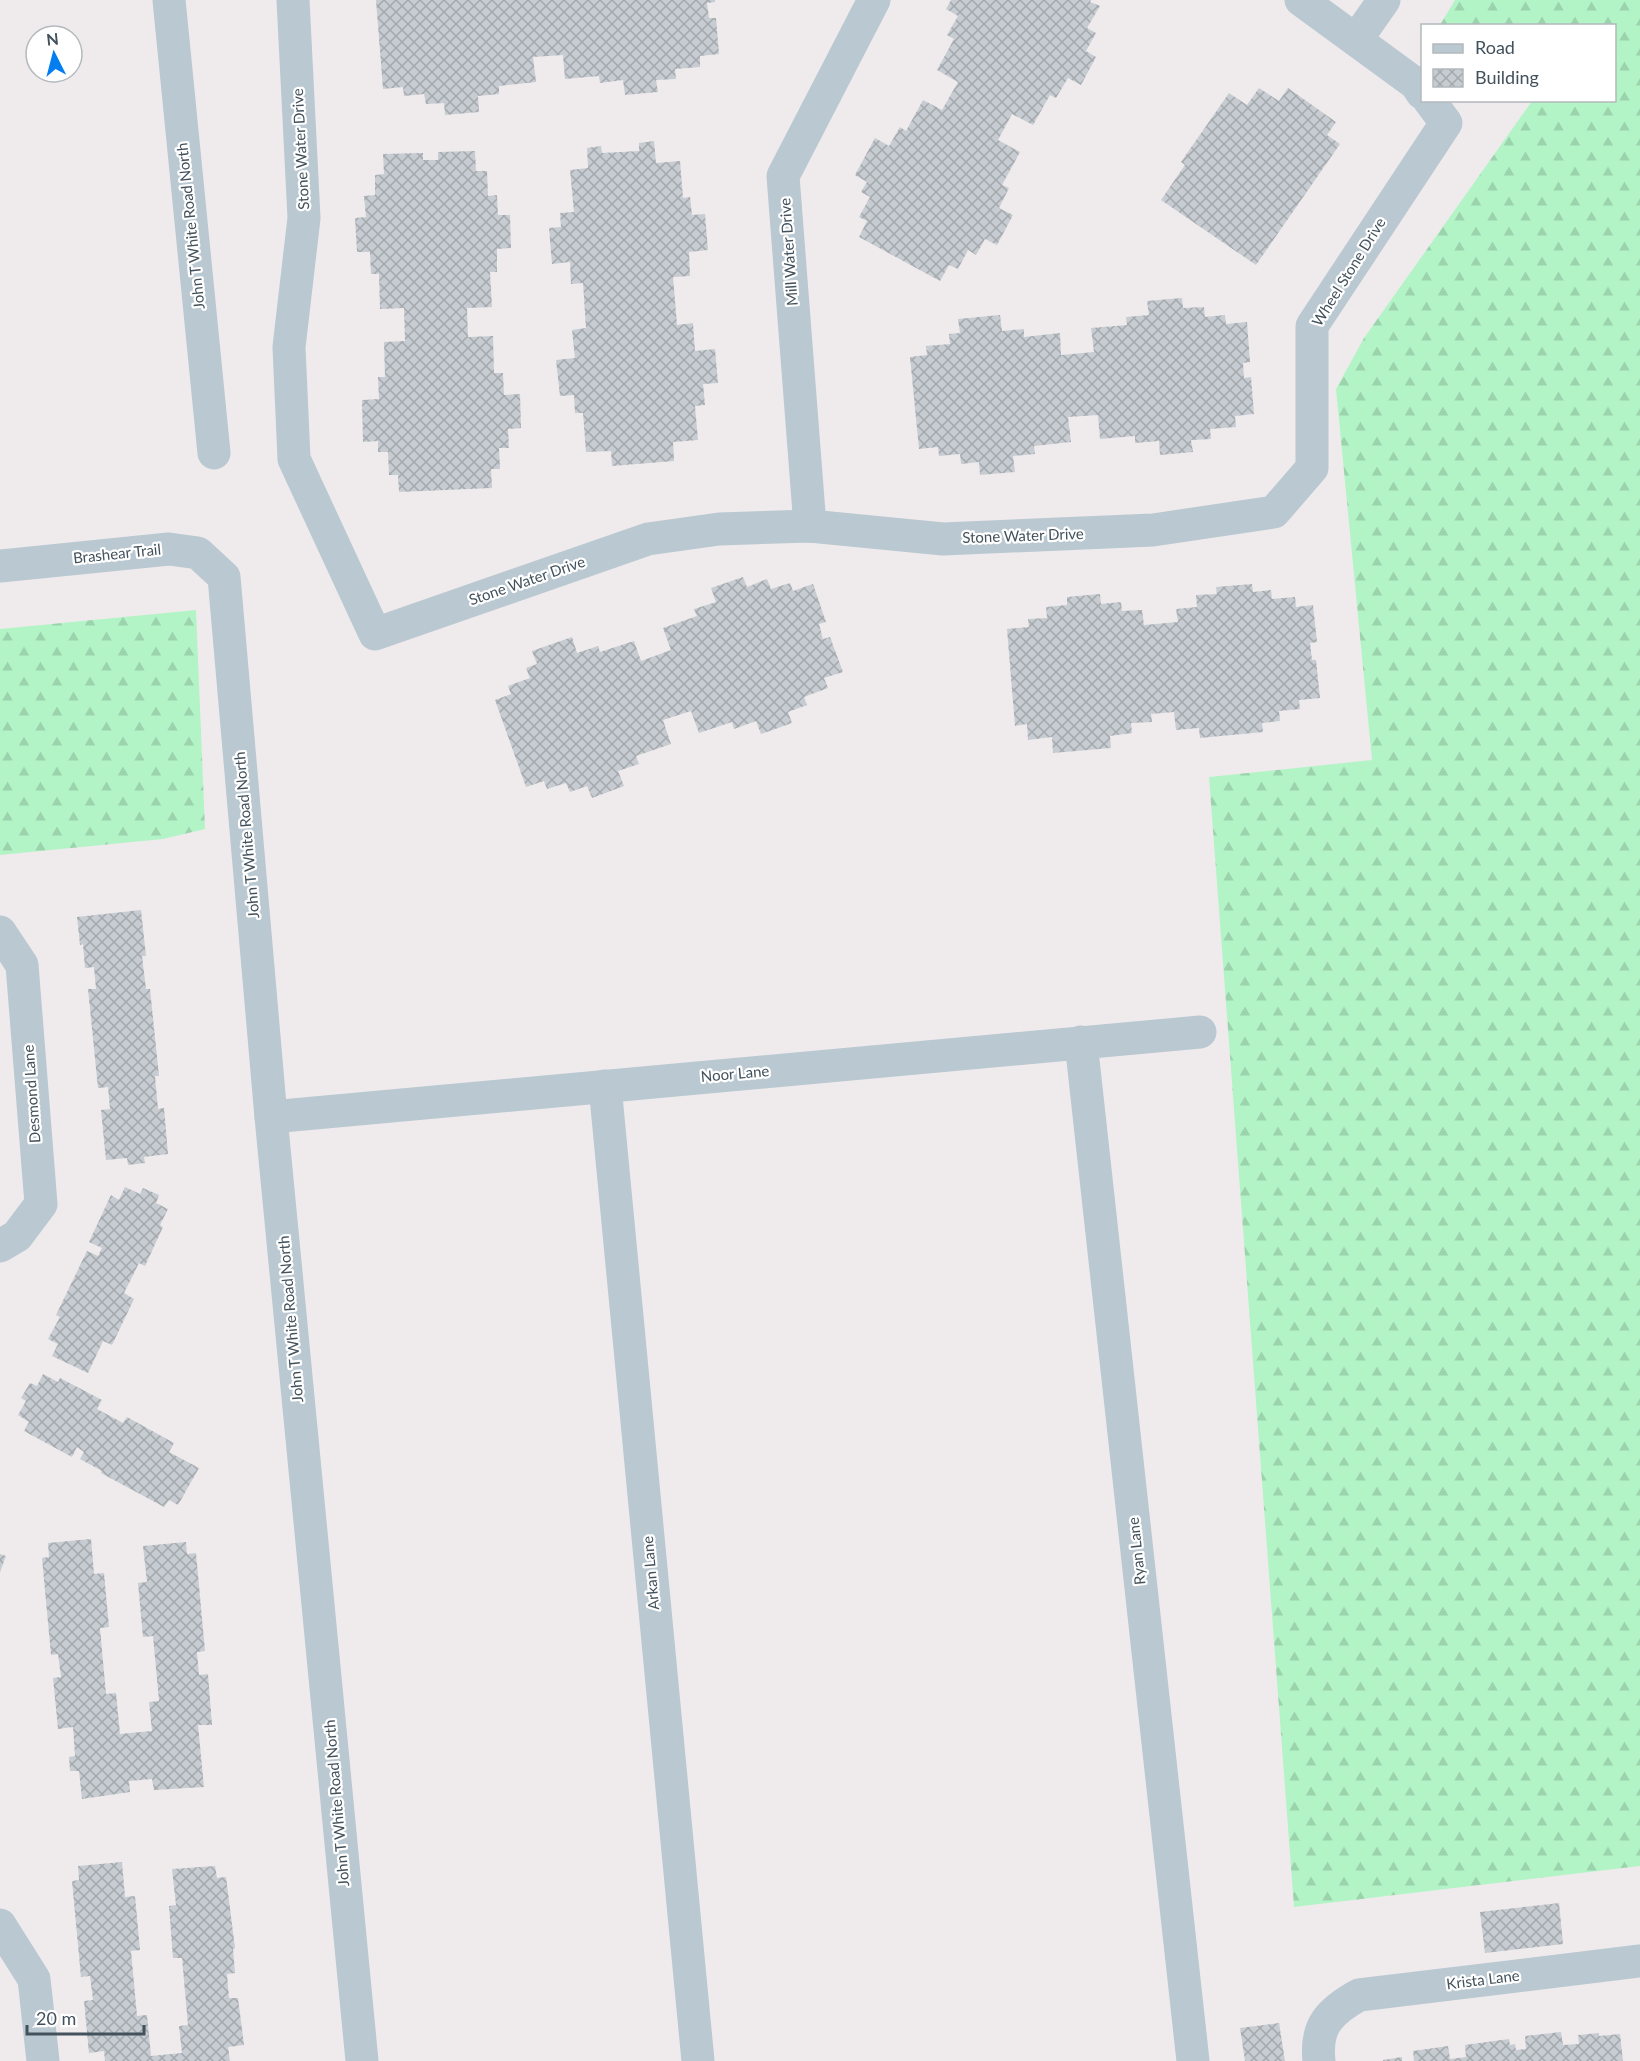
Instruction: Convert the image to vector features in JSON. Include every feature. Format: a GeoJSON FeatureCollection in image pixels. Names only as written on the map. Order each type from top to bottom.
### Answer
{"type":"FeatureCollection","features":[{"type":"Feature","properties":{"kind":"street","name":"John T White Road North"},"geometry":{"type":"LineString","coordinates":[[169,0],[213,453]]}},
{"type":"Feature","properties":{"kind":"street","name":"Stone Water Drive"},"geometry":{"type":"LineString","coordinates":[[293,0],[304,218],[290,347],[294,459],[375,634],[648,539],[719,529],[810,526],[943,539],[1153,530],[1275,512],[1312,468]]}},
{"type":"Feature","properties":{"kind":"street","name":"Mill Water Drive"},"geometry":{"type":"LineString","coordinates":[[810,526],[783,176],[874,0]]}},
{"type":"Feature","properties":{"kind":"street"},"geometry":{"type":"LineString","coordinates":[[1301,0],[1416,84],[1421,92]]}},
{"type":"Feature","properties":{"kind":"street"},"geometry":{"type":"LineString","coordinates":[[1356,40],[1384,0]]}},
{"type":"Feature","properties":{"kind":"street","name":"Wheel Stone Drive"},"geometry":{"type":"LineString","coordinates":[[1312,468],[1312,326],[1446,123],[1430,102]]}},
{"type":"Feature","properties":{"kind":"street","name":"Brashear Trail"},"geometry":{"type":"LineString","coordinates":[[0,566],[169,549],[198,553],[224,577]]}},
{"type":"Feature","properties":{"kind":"street","name":"John T White Road North"},"geometry":{"type":"LineString","coordinates":[[224,577],[271,1117],[362,2061]]}},
{"type":"Feature","properties":{"kind":"street","name":"Desmond Lane"},"geometry":{"type":"LineString","coordinates":[[0,932],[22,965],[41,1204],[16,1236],[0,1246]]}},
{"type":"Feature","properties":{"kind":"street","name":"Noor Lane"},"geometry":{"type":"LineString","coordinates":[[271,1117],[1200,1032]]}},
{"type":"Feature","properties":{"kind":"street","name":"Ryan Lane"},"geometry":{"type":"LineString","coordinates":[[1081,1042],[1193,2061]]}},
{"type":"Feature","properties":{"kind":"street","name":"Arkan Lane"},"geometry":{"type":"LineString","coordinates":[[605,1086],[698,2061]]}},
{"type":"Feature","properties":{"kind":"street"},"geometry":{"type":"LineString","coordinates":[[0,1925],[34,1979],[43,2061]]}},
{"type":"Feature","properties":{"kind":"street","name":"Krista Lane"},"geometry":{"type":"LineString","coordinates":[[1319,2061],[1320,2029],[1343,2004],[1359,1995],[1640,1961]]}},
{"type":"Feature","properties":{"kind":"green space"},"geometry":{"type":"Polygon","coordinates":[[[1455,0],[1640,0],[1640,1866],[1294,1907],[1209,777],[1372,760],[1336,389],[1364,338],[1531,102],[1616,102],[1616,24],[1441,24],[1455,0]]]}},
{"type":"Feature","properties":{"kind":"green space"},"geometry":{"type":"Polygon","coordinates":[[[196,610],[205,829],[163,839],[0,855],[0,629],[196,610]]]}},
{"type":"Feature","properties":{"kind":"building"},"geometry":{"type":"Polygon","coordinates":[[[376,0],[715,0],[715,2],[707,3],[709,18],[716,18],[719,54],[700,56],[700,67],[675,69],[676,79],[656,80],[658,92],[625,95],[623,80],[600,83],[599,76],[565,79],[563,55],[533,57],[536,82],[499,86],[499,94],[478,96],[479,112],[445,115],[444,103],[426,104],[424,94],[404,96],[403,87],[383,89],[376,0]]]}},
{"type":"Feature","properties":{"kind":"building"},"geometry":{"type":"Polygon","coordinates":[[[951,0],[1091,0],[1090,2],[1100,6],[1087,28],[1096,33],[1086,51],[1096,57],[1081,85],[1068,78],[1056,98],[1050,95],[1033,125],[1012,114],[998,140],[1020,152],[1002,185],[1009,188],[999,208],[1013,215],[997,245],[985,239],[976,255],[968,250],[958,269],[949,265],[940,281],[859,237],[867,221],[859,217],[870,197],[861,192],[867,182],[855,175],[875,138],[889,146],[900,127],[906,131],[923,100],[942,110],[958,82],[937,70],[954,39],[947,35],[958,16],[946,9],[951,0]]]}},
{"type":"Feature","properties":{"kind":"building"},"geometry":{"type":"Polygon","coordinates":[[[1259,88],[1279,101],[1288,88],[1336,122],[1327,135],[1340,144],[1256,265],[1161,200],[1185,165],[1181,162],[1229,93],[1247,105],[1259,88]]]}},
{"type":"Feature","properties":{"kind":"building"},"geometry":{"type":"Polygon","coordinates":[[[654,141],[656,163],[680,161],[683,198],[690,197],[692,215],[705,214],[708,250],[689,252],[690,276],[673,277],[677,325],[693,323],[695,351],[715,349],[718,383],[703,384],[705,405],[695,406],[698,440],[673,442],[674,461],[612,466],[611,451],[586,452],[583,413],[575,413],[574,395],[560,396],[556,360],[575,358],[572,330],[586,328],[583,283],[571,284],[570,262],[552,264],[549,228],[561,227],[560,213],[574,212],[570,170],[588,168],[587,148],[601,146],[602,153],[639,151],[639,143],[654,141]]]}},
{"type":"Feature","properties":{"kind":"building"},"geometry":{"type":"Polygon","coordinates":[[[475,151],[476,171],[487,171],[488,196],[497,195],[498,215],[510,215],[511,248],[497,249],[497,272],[490,272],[492,307],[467,308],[468,337],[493,336],[494,373],[503,373],[504,395],[520,394],[521,428],[508,429],[509,448],[499,448],[500,469],[491,469],[492,488],[399,492],[398,475],[389,475],[388,452],[378,452],[378,441],[363,442],[362,400],[379,399],[378,377],[385,377],[384,342],[405,341],[404,308],[380,309],[379,274],[371,274],[370,252],[357,252],[355,218],[366,217],[364,196],[375,195],[375,175],[384,174],[383,154],[423,153],[423,160],[438,160],[438,152],[475,151]]]}},
{"type":"Feature","properties":{"kind":"building"},"geometry":{"type":"Polygon","coordinates":[[[1182,298],[1183,308],[1204,307],[1205,317],[1225,315],[1226,324],[1247,322],[1250,362],[1243,363],[1244,378],[1251,377],[1254,414],[1235,416],[1236,427],[1210,429],[1211,439],[1191,440],[1193,452],[1160,455],[1159,441],[1135,443],[1135,436],[1100,439],[1098,415],[1068,417],[1071,442],[1034,446],[1035,454],[1013,456],[1015,472],[980,475],[979,462],[961,464],[960,454],[939,456],[938,447],[919,449],[910,357],[927,355],[926,346],[950,344],[949,334],[960,333],[958,319],[1000,315],[1002,331],[1024,329],[1024,337],[1060,333],[1061,355],[1094,352],[1091,328],[1127,325],[1126,317],[1149,315],[1147,301],[1182,298]]]}},
{"type":"Feature","properties":{"kind":"building"},"geometry":{"type":"Polygon","coordinates":[[[743,577],[747,587],[767,579],[771,589],[790,583],[793,591],[813,584],[826,622],[819,624],[823,639],[830,637],[843,672],[824,678],[828,688],[804,697],[807,705],[788,712],[792,723],[761,734],[756,721],[734,729],[732,722],[699,733],[691,711],[663,720],[671,744],[636,756],[639,764],[618,771],[624,786],[592,798],[587,786],[570,792],[566,783],[547,789],[544,781],[526,787],[495,700],[511,694],[508,686],[530,678],[526,668],[537,664],[532,651],[572,637],[577,653],[598,646],[600,652],[634,641],[641,661],[671,650],[663,628],[697,616],[694,609],[716,602],[711,588],[743,577]]]}},
{"type":"Feature","properties":{"kind":"building"},"geometry":{"type":"Polygon","coordinates":[[[1252,584],[1253,592],[1271,590],[1272,599],[1295,597],[1296,607],[1313,605],[1317,642],[1310,643],[1312,660],[1316,660],[1320,698],[1299,700],[1300,709],[1279,711],[1280,721],[1262,723],[1263,732],[1200,738],[1199,728],[1176,730],[1174,712],[1151,714],[1152,722],[1131,723],[1132,733],[1110,736],[1111,748],[1053,753],[1052,737],[1028,740],[1027,724],[1015,726],[1007,629],[1029,627],[1028,619],[1047,618],[1046,607],[1067,605],[1067,597],[1100,594],[1101,604],[1121,602],[1122,611],[1142,610],[1144,625],[1178,622],[1176,609],[1197,607],[1196,595],[1217,594],[1216,587],[1252,584]]]}},
{"type":"Feature","properties":{"kind":"building"},"geometry":{"type":"Polygon","coordinates":[[[141,910],[146,956],[142,956],[146,989],[150,989],[159,1076],[155,1076],[158,1109],[164,1108],[168,1154],[144,1157],[145,1163],[128,1165],[127,1158],[106,1160],[101,1110],[110,1109],[108,1087],[98,1088],[88,989],[96,989],[94,967],[85,968],[77,917],[141,910]]]}},
{"type":"Feature","properties":{"kind":"building"},"geometry":{"type":"Polygon","coordinates":[[[125,1187],[140,1194],[143,1188],[159,1195],[156,1203],[168,1209],[160,1225],[163,1227],[145,1266],[139,1263],[124,1293],[134,1299],[112,1345],[103,1341],[88,1373],[52,1356],[58,1344],[48,1339],[60,1317],[56,1315],[87,1251],[98,1256],[102,1248],[89,1242],[111,1195],[119,1200],[125,1187]]]}},
{"type":"Feature","properties":{"kind":"building"},"geometry":{"type":"Polygon","coordinates":[[[43,1374],[58,1382],[60,1378],[102,1400],[97,1409],[123,1423],[127,1417],[174,1443],[169,1452],[199,1468],[178,1505],[169,1500],[164,1507],[101,1473],[102,1471],[80,1459],[84,1452],[77,1447],[72,1457],[24,1431],[29,1422],[18,1415],[26,1401],[21,1398],[30,1383],[37,1386],[43,1374]]]}},
{"type":"Feature","properties":{"kind":"building"},"geometry":{"type":"Polygon","coordinates":[[[91,1539],[94,1574],[104,1573],[109,1627],[100,1628],[106,1694],[116,1693],[120,1734],[152,1731],[149,1702],[159,1701],[153,1636],[143,1637],[138,1583],[147,1582],[143,1546],[186,1542],[187,1554],[196,1553],[205,1651],[197,1652],[199,1675],[208,1674],[212,1725],[198,1725],[204,1787],[154,1790],[152,1779],[129,1781],[130,1792],[82,1799],[79,1771],[70,1771],[69,1757],[75,1756],[73,1727],[58,1729],[53,1678],[61,1677],[58,1654],[51,1655],[42,1558],[49,1557],[48,1543],[91,1539]]]}},
{"type":"Feature","properties":{"kind":"building"},"geometry":{"type":"Polygon","coordinates":[[[0,1554],[6,1556],[0,1572],[0,1554]]]}},
{"type":"Feature","properties":{"kind":"building"},"geometry":{"type":"Polygon","coordinates":[[[122,1862],[125,1897],[135,1896],[140,1950],[131,1951],[137,2016],[147,2015],[151,2056],[182,2053],[179,2026],[188,2025],[182,1958],[173,1958],[169,1906],[176,1905],[172,1869],[215,1866],[217,1878],[226,1877],[235,1948],[233,1949],[235,1973],[227,1974],[229,1998],[238,1998],[244,2045],[228,2047],[230,2061],[105,2061],[104,2051],[89,2053],[84,2001],[93,2000],[90,1976],[81,1977],[72,1881],[79,1880],[78,1866],[122,1862]]]}},
{"type":"Feature","properties":{"kind":"building"},"geometry":{"type":"Polygon","coordinates":[[[1559,1903],[1563,1944],[1485,1953],[1480,1912],[1559,1903]]]}},
{"type":"Feature","properties":{"kind":"building"},"geometry":{"type":"Polygon","coordinates":[[[1279,2023],[1285,2061],[1245,2061],[1240,2028],[1279,2023]]]}},
{"type":"Feature","properties":{"kind":"building"},"geometry":{"type":"Polygon","coordinates":[[[1561,2032],[1563,2045],[1579,2044],[1578,2035],[1620,2034],[1623,2061],[1414,2061],[1413,2051],[1448,2046],[1450,2059],[1466,2057],[1465,2045],[1509,2039],[1510,2045],[1515,2044],[1516,2050],[1526,2049],[1525,2036],[1561,2032]]]}},
{"type":"Feature","properties":{"kind":"building"},"geometry":{"type":"Polygon","coordinates":[[[1402,2057],[1402,2061],[1383,2061],[1383,2060],[1402,2057]]]}}]}
